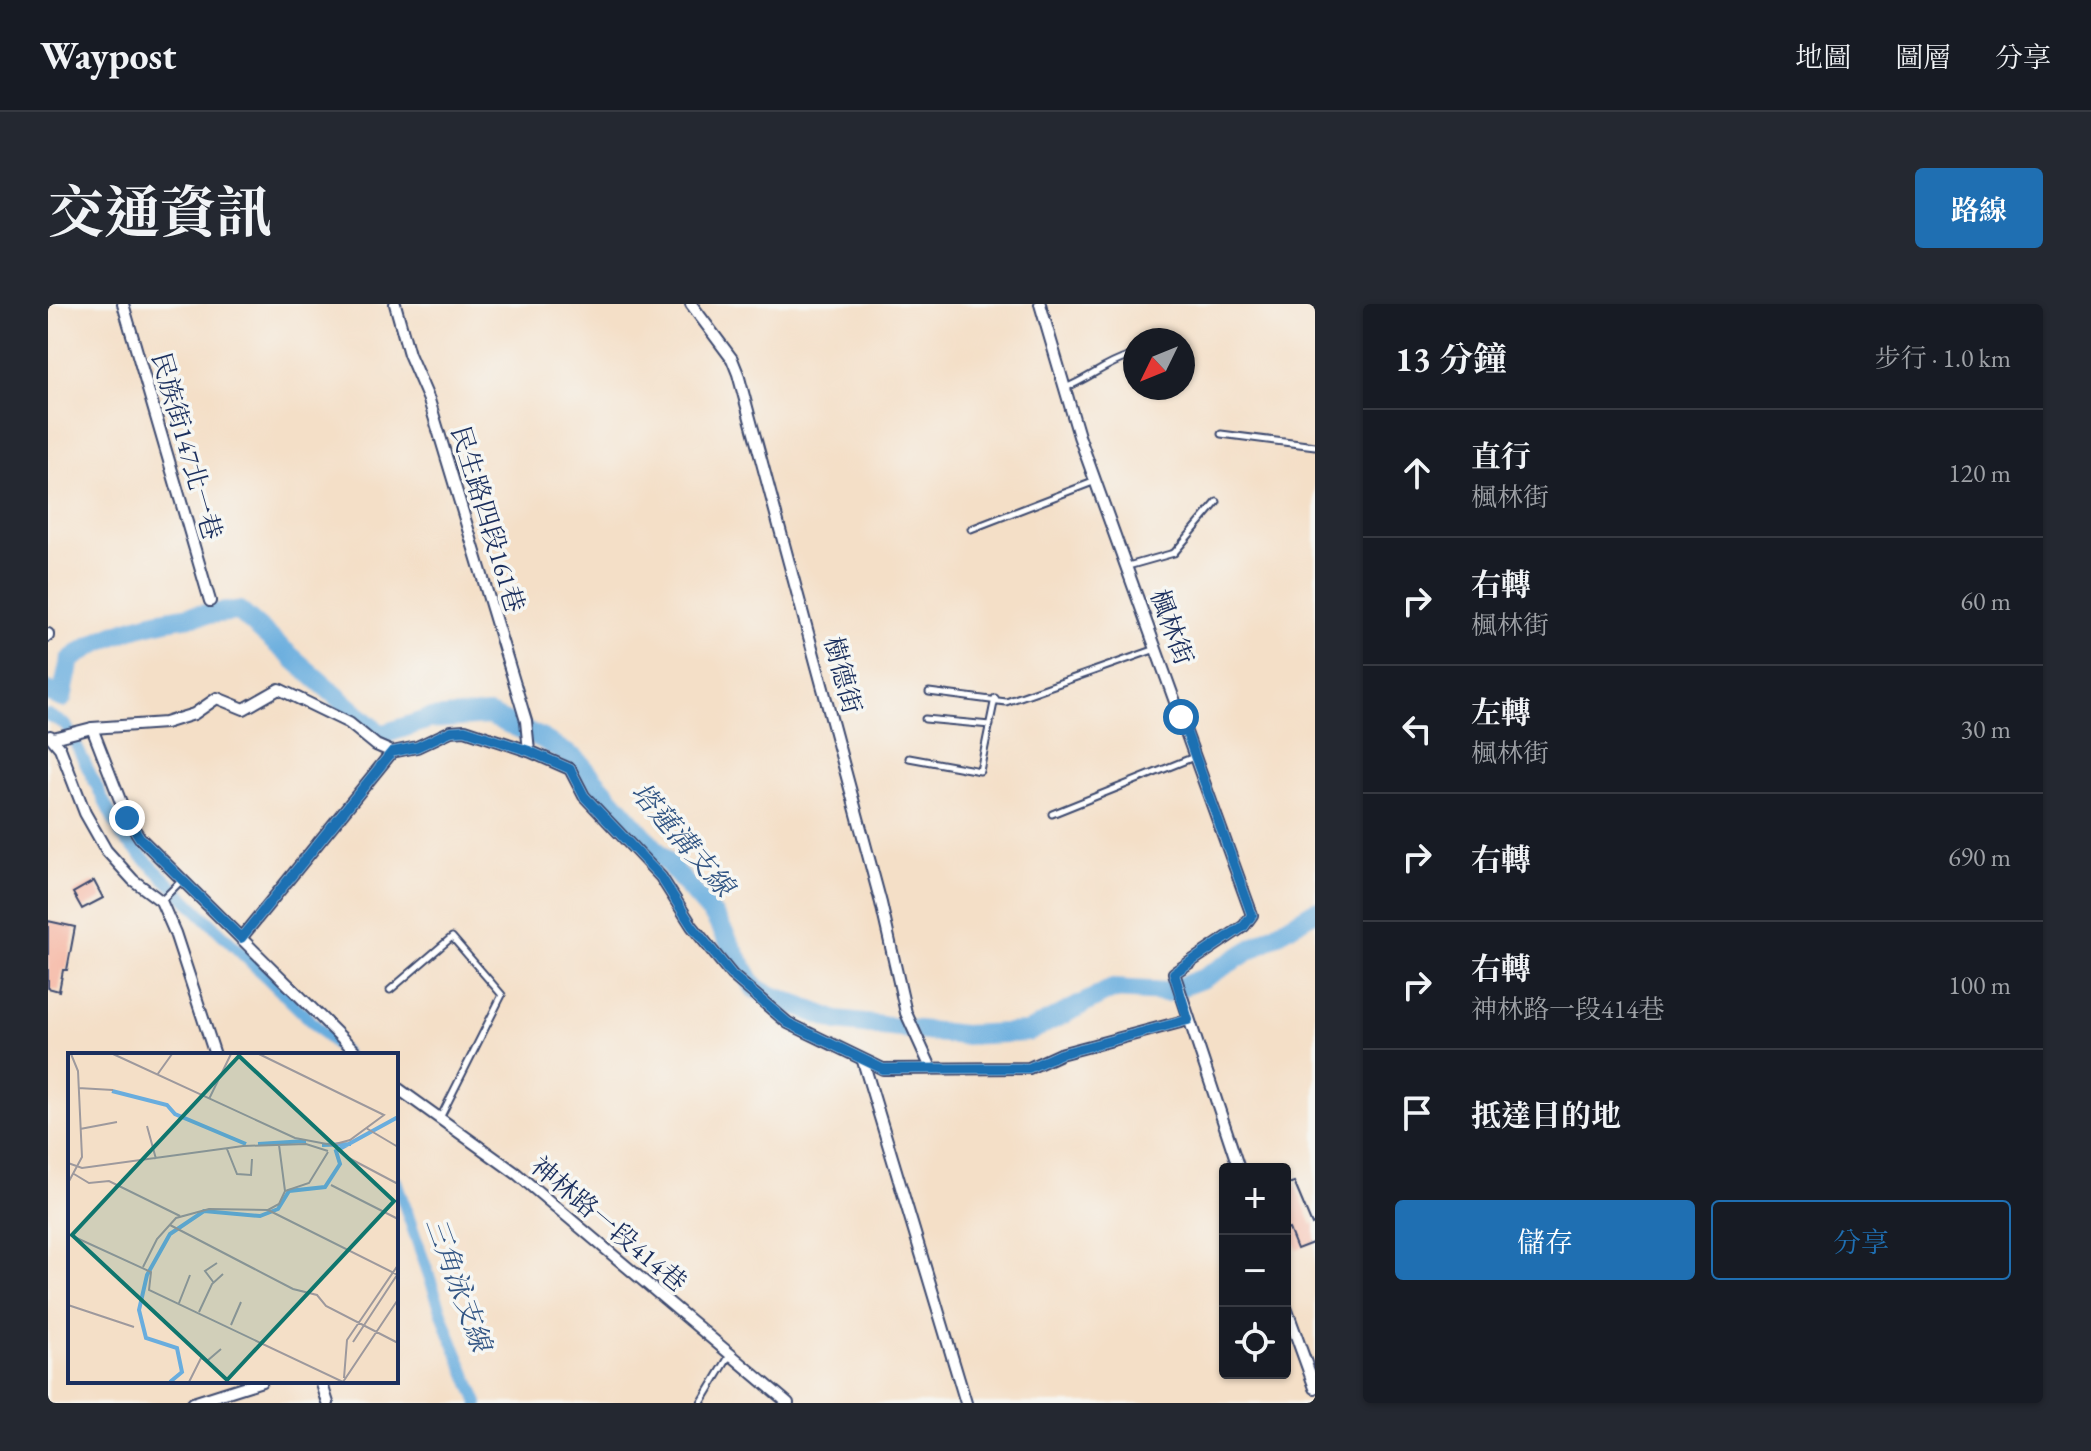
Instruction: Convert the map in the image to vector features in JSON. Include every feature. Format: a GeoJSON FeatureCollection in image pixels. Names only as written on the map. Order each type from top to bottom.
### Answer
{"type":"FeatureCollection","features":[{"type":"Feature","properties":{"kind":"street","name":"民族街147北一巷"},"geometry":{"type":"LineString","coordinates":[[123,304],[210,601]]}},
{"type":"Feature","properties":{"kind":"street","name":"民生路四段161巷"},"geometry":{"type":"LineString","coordinates":[[395,304],[409,354],[429,400],[526,721],[529,751]]}},
{"type":"Feature","properties":{"kind":"street","name":"樹德街"},"geometry":{"type":"LineString","coordinates":[[691,304],[738,374],[881,903],[906,1013],[931,1068]]}},
{"type":"Feature","properties":{"kind":"street","name":"楓林街"},"geometry":{"type":"LineString","coordinates":[[1040,304],[1096,481],[1252,915],[1244,926],[1174,973],[1188,1020]]}},
{"type":"Feature","properties":{"kind":"street"},"geometry":{"type":"LineString","coordinates":[[214,1053],[175,933],[161,901],[133,880],[106,850],[85,813],[51,736],[92,728],[165,723],[194,714],[217,698],[244,709],[279,689],[349,723],[376,745],[392,752],[417,747],[451,731],[465,730],[529,751],[570,769],[584,796],[661,877],[692,926],[732,975],[788,1023],[883,1069],[1029,1068],[1060,1054],[1188,1020],[1237,1163]]}},
{"type":"Feature","properties":{"kind":"street"},"geometry":{"type":"LineString","coordinates":[[92,728],[127,818],[140,838],[184,878],[357,1053]]}},
{"type":"Feature","properties":{"kind":"street"},"geometry":{"type":"LineString","coordinates":[[241,938],[392,752]]}},
{"type":"Feature","properties":{"kind":"street"},"geometry":{"type":"LineString","coordinates":[[863,1061],[966,1403]]}},
{"type":"Feature","properties":{"kind":"street","name":"神林路一段414巷"},"geometry":{"type":"LineString","coordinates":[[398,1088],[517,1174],[788,1403]]}},
{"type":"Feature","properties":{"kind":"street"},"geometry":{"type":"LineString","coordinates":[[1286,1307],[1315,1388]]}},
{"type":"Feature","properties":{"kind":"street"},"geometry":{"type":"LineString","coordinates":[[193,1403],[256,1383]]}},
{"type":"Feature","properties":{"kind":"street"},"geometry":{"type":"LineString","coordinates":[[322,1383],[328,1403]]}},
{"type":"Feature","properties":{"kind":"lane"},"geometry":{"type":"LineString","coordinates":[[1065,388],[1123,359]]}},
{"type":"Feature","properties":{"kind":"lane"},"geometry":{"type":"LineString","coordinates":[[1221,434],[1315,446]]}},
{"type":"Feature","properties":{"kind":"lane"},"geometry":{"type":"LineString","coordinates":[[971,529],[1096,481]]}},
{"type":"Feature","properties":{"kind":"lane"},"geometry":{"type":"LineString","coordinates":[[1127,566],[1174,553],[1217,502]]}},
{"type":"Feature","properties":{"kind":"lane"},"geometry":{"type":"LineString","coordinates":[[929,692],[995,698],[1006,702],[1157,649]]}},
{"type":"Feature","properties":{"kind":"lane"},"geometry":{"type":"LineString","coordinates":[[909,758],[980,771],[995,698]]}},
{"type":"Feature","properties":{"kind":"lane"},"geometry":{"type":"LineString","coordinates":[[925,719],[990,725]]}},
{"type":"Feature","properties":{"kind":"lane"},"geometry":{"type":"LineString","coordinates":[[1052,814],[1195,757]]}},
{"type":"Feature","properties":{"kind":"lane"},"geometry":{"type":"LineString","coordinates":[[161,901],[184,878]]}},
{"type":"Feature","properties":{"kind":"lane"},"geometry":{"type":"LineString","coordinates":[[390,990],[452,937],[502,995],[439,1119]]}},
{"type":"Feature","properties":{"kind":"lane"},"geometry":{"type":"LineString","coordinates":[[701,1403],[731,1354]]}},
{"type":"Feature","properties":{"kind":"building"},"geometry":{"type":"Polygon","coordinates":[[[94,881],[103,898],[82,909],[73,893],[94,881]]]}},
{"type":"Feature","properties":{"kind":"building"},"geometry":{"type":"Polygon","coordinates":[[[48,921],[75,927],[67,970],[63,970],[59,991],[48,988],[48,921]]]}},
{"type":"Feature","properties":{"kind":"building"},"geometry":{"type":"Polygon","coordinates":[[[1294,1182],[1312,1225],[1315,1223],[1315,1242],[1297,1249],[1291,1234],[1291,1183],[1294,1182]]]}},
{"type":"Feature","properties":{"kind":"waterway","name":"塔蓮溝支線"},"geometry":{"type":"LineString","coordinates":[[48,691],[62,698],[70,660],[109,637],[172,619],[239,611],[381,735],[429,719],[489,715],[541,738],[577,760],[715,917],[755,989],[837,1021],[963,1035],[1028,1032],[1112,989],[1167,992],[1204,978],[1315,911]]}},
{"type":"Feature","properties":{"kind":"waterway","name":"三角泳支線"},"geometry":{"type":"LineString","coordinates":[[48,715],[66,725],[122,837],[344,1053]]}},
{"type":"Feature","properties":{"kind":"waterway","name":"三角泳支線"},"geometry":{"type":"LineString","coordinates":[[398,1187],[449,1333],[478,1403]]}},
{"type":"Feature","properties":{"kind":"route"},"geometry":{"type":"LineString","coordinates":[[127,818],[140,838],[184,878],[241,938],[366,788],[392,752],[417,747],[451,731],[465,730],[529,751],[570,769],[584,796],[661,877],[692,926],[732,975],[788,1023],[883,1069],[1029,1068],[1060,1054],[1188,1020],[1174,973],[1244,926],[1252,915],[1181,717]]}}]}
